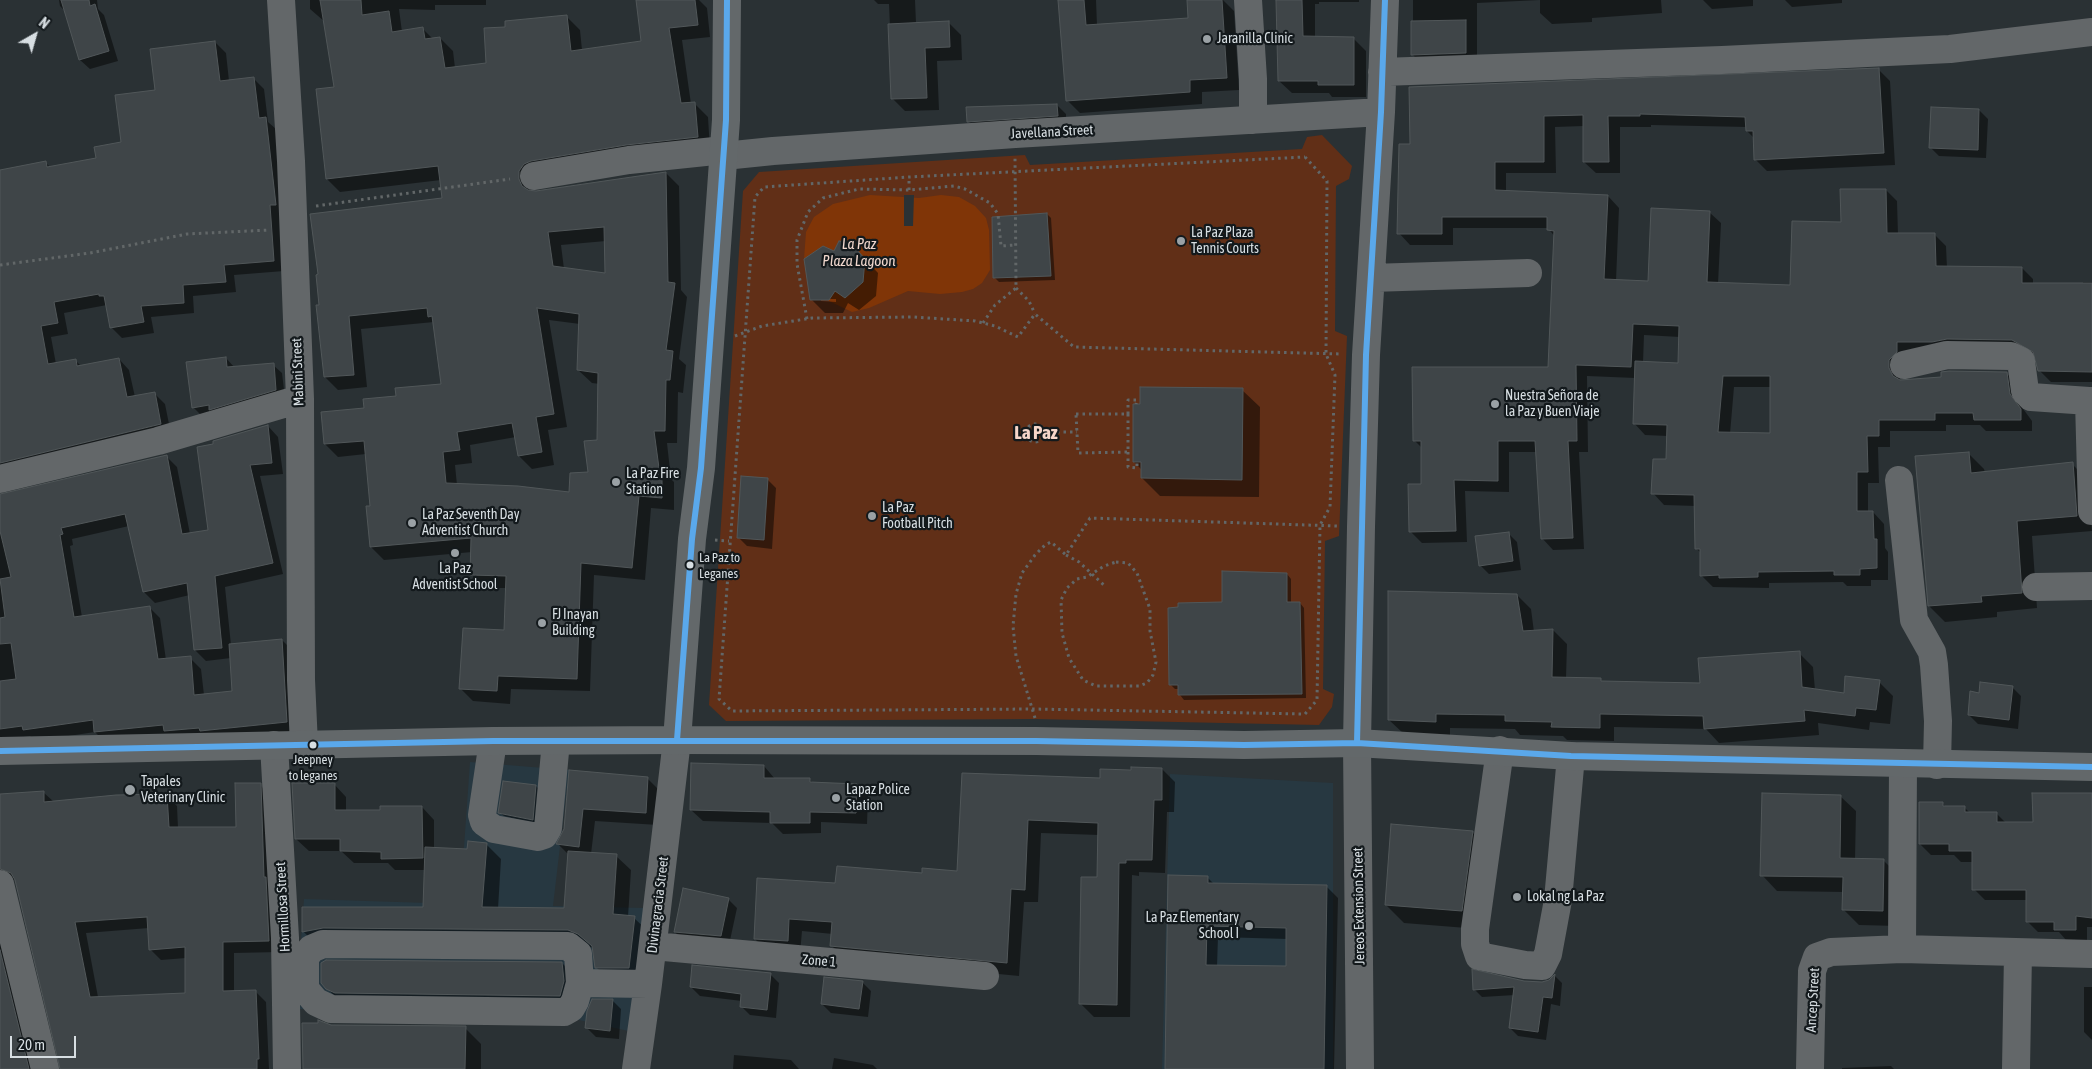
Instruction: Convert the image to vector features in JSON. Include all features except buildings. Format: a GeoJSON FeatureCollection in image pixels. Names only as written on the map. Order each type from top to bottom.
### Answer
{"type":"FeatureCollection","features":[{"type":"Feature","properties":{"kind":"main road"},"geometry":{"type":"LineString","coordinates":[[677,740],[692,539],[701,468],[724,153],[727,0]]}},
{"type":"Feature","properties":{"kind":"main road"},"geometry":{"type":"LineString","coordinates":[[0,751],[493,741],[1036,741],[1244,746],[1358,743],[1500,750],[1571,756],[2092,768]]}},
{"type":"Feature","properties":{"kind":"street","name":"Mabini Street"},"geometry":{"type":"LineString","coordinates":[[280,0],[293,219],[300,399],[300,651],[304,745]]}},
{"type":"Feature","properties":{"kind":"street"},"geometry":{"type":"LineString","coordinates":[[1248,0],[1254,79],[1253,120]]}},
{"type":"Feature","properties":{"kind":"street","name":"Jereos Extension Street"},"geometry":{"type":"LineString","coordinates":[[1360,1069],[1358,743],[1366,355],[1381,112],[1385,0]]}},
{"type":"Feature","properties":{"kind":"street"},"geometry":{"type":"LineString","coordinates":[[1382,72],[1722,60],[1950,49],[2092,32]]}},
{"type":"Feature","properties":{"kind":"street","name":"Javellana Street"},"geometry":{"type":"LineString","coordinates":[[534,176],[630,160],[1005,134],[1381,112]]}},
{"type":"Feature","properties":{"kind":"street"},"geometry":{"type":"LineString","coordinates":[[1371,278],[1528,273]]}},
{"type":"Feature","properties":{"kind":"street"},"geometry":{"type":"LineString","coordinates":[[1904,365],[1947,355],[2011,356],[2021,361],[2025,391],[2032,397],[2091,401],[2092,511]]}},
{"type":"Feature","properties":{"kind":"street"},"geometry":{"type":"LineString","coordinates":[[0,479],[158,441],[300,399]]}},
{"type":"Feature","properties":{"kind":"street"},"geometry":{"type":"LineString","coordinates":[[1899,480],[1914,620],[1928,644],[1933,659],[1938,721],[1937,765]]}},
{"type":"Feature","properties":{"kind":"street"},"geometry":{"type":"LineString","coordinates":[[2036,587],[2092,586]]}},
{"type":"Feature","properties":{"kind":"street","name":"Divinagracia Street"},"geometry":{"type":"LineString","coordinates":[[636,1069],[677,740]]}},
{"type":"Feature","properties":{"kind":"street"},"geometry":{"type":"LineString","coordinates":[[493,741],[482,815],[484,822],[494,829],[538,837],[544,835],[548,828],[556,741]]}},
{"type":"Feature","properties":{"kind":"street","name":"Hormillosa Street"},"geometry":{"type":"LineString","coordinates":[[274,746],[285,938],[287,1069]]}},
{"type":"Feature","properties":{"kind":"street"},"geometry":{"type":"LineString","coordinates":[[1500,750],[1474,929],[1475,944],[1479,956],[1525,965],[1542,966],[1548,954],[1558,900],[1571,756]]}},
{"type":"Feature","properties":{"kind":"street"},"geometry":{"type":"LineString","coordinates":[[1902,949],[1903,764]]}},
{"type":"Feature","properties":{"kind":"street"},"geometry":{"type":"LineString","coordinates":[[0,884],[44,1069]]}},
{"type":"Feature","properties":{"kind":"street"},"geometry":{"type":"LineString","coordinates":[[322,944],[568,946],[578,954],[580,983],[575,1001],[571,1008],[564,1012],[331,1009],[316,1002],[305,989],[305,958],[311,950],[322,944]]}},
{"type":"Feature","properties":{"kind":"street","name":"Zone 1"},"geometry":{"type":"LineString","coordinates":[[652,946],[985,976]]}},
{"type":"Feature","properties":{"kind":"street","name":"Ancep Street"},"geometry":{"type":"LineString","coordinates":[[1810,1069],[1812,971],[1817,957],[1831,952],[1902,949],[2092,954]]}},
{"type":"Feature","properties":{"kind":"street"},"geometry":{"type":"LineString","coordinates":[[2016,1069],[2018,953]]}},
{"type":"Feature","properties":{"kind":"street"},"geometry":{"type":"LineString","coordinates":[[580,983],[648,984]]}},
{"type":"Feature","properties":{"kind":"path"},"geometry":{"type":"LineString","coordinates":[[1015,156],[1016,288],[1029,301],[1035,314],[1074,346],[1346,355]]}},
{"type":"Feature","properties":{"kind":"path"},"geometry":{"type":"LineString","coordinates":[[1305,157],[1327,181],[1326,354],[1335,375],[1335,384],[1330,507],[1320,525],[1317,700],[1306,714],[1033,709],[732,711],[718,699],[755,197],[764,187],[1015,172],[1305,157]]}},
{"type":"Feature","properties":{"kind":"path"},"geometry":{"type":"LineString","coordinates":[[0,265],[90,253],[187,234],[293,219],[534,176]]}},
{"type":"Feature","properties":{"kind":"path"},"geometry":{"type":"LineString","coordinates":[[909,177],[909,190]]}},
{"type":"Feature","properties":{"kind":"path"},"geometry":{"type":"LineString","coordinates":[[807,319],[797,264],[797,240],[808,212],[823,198],[859,189],[909,190],[954,186],[980,196],[990,203],[998,214],[1001,246],[1016,245]]}},
{"type":"Feature","properties":{"kind":"path"},"geometry":{"type":"LineString","coordinates":[[983,323],[995,305],[1016,288]]}},
{"type":"Feature","properties":{"kind":"path"},"geometry":{"type":"LineString","coordinates":[[746,330],[807,319],[913,317],[983,323],[1018,336],[1035,314]]}},
{"type":"Feature","properties":{"kind":"path"},"geometry":{"type":"LineString","coordinates":[[1136,404],[1137,400],[1128,400],[1128,467],[1137,468],[1137,462]]}},
{"type":"Feature","properties":{"kind":"path"},"geometry":{"type":"LineString","coordinates":[[1128,414],[1076,414],[1078,453],[1128,452]]}},
{"type":"Feature","properties":{"kind":"path"},"geometry":{"type":"LineString","coordinates":[[1033,425],[1039,425],[1044,432],[1041,440],[1036,442],[1031,441],[1026,434],[1028,428],[1033,425]]}},
{"type":"Feature","properties":{"kind":"path"},"geometry":{"type":"LineString","coordinates":[[1044,432],[1077,432]]}},
{"type":"Feature","properties":{"kind":"path"},"geometry":{"type":"LineString","coordinates":[[1066,555],[1090,518],[1339,526]]}},
{"type":"Feature","properties":{"kind":"path"},"geometry":{"type":"LineString","coordinates":[[1036,741],[1033,709],[1016,656],[1013,626],[1016,594],[1022,573],[1034,555],[1051,542],[1066,555],[1079,562],[1106,586]]}},
{"type":"Feature","properties":{"kind":"path"},"geometry":{"type":"LineString","coordinates":[[1128,563],[1142,583],[1150,608],[1150,631],[1156,662],[1153,675],[1147,683],[1139,686],[1096,686],[1083,680],[1068,658],[1062,633],[1062,600],[1067,588],[1077,579],[1093,574],[1110,564],[1128,563]]}},
{"type":"Feature","properties":{"kind":"shaded area"},"geometry":{"type":"Polygon","coordinates":[[[1322,135],[1352,166],[1349,179],[1336,186],[1335,331],[1347,336],[1339,536],[1325,541],[1323,689],[1334,694],[1332,707],[1319,725],[1035,719],[726,721],[709,705],[743,191],[759,172],[1025,155],[1030,165],[1302,149],[1307,137],[1322,135]]]}},
{"type":"Feature","properties":{"kind":"shaded area"},"geometry":{"type":"Polygon","coordinates":[[[470,762],[569,770],[553,906],[646,908],[633,1032],[561,1016],[296,1009],[304,899],[460,904],[470,762]]]}},
{"type":"Feature","properties":{"kind":"shaded area","name":"La Paz Elementary School I"},"geometry":{"type":"Polygon","coordinates":[[[1170,774],[1333,783],[1333,1069],[1162,1069],[1170,774]]]}},
{"type":"Feature","properties":{"kind":"water","name":"La Paz Plaza Lagoon"},"geometry":{"type":"Polygon","coordinates":[[[870,195],[919,198],[941,195],[959,197],[975,206],[986,218],[989,230],[990,270],[982,283],[973,289],[962,292],[940,294],[908,291],[869,308],[852,312],[827,300],[810,300],[804,259],[806,232],[814,217],[833,204],[870,195]]]}},
{"type":"Feature","properties":{"kind":"pier"},"geometry":{"type":"Polygon","coordinates":[[[904,195],[914,195],[913,226],[904,226],[904,195]]]}},
{"type":"Feature","properties":{"kind":"transit line"},"geometry":{"type":"LineString","coordinates":[[677,740],[692,539],[701,468],[726,120],[727,0]]}},
{"type":"Feature","properties":{"kind":"transit line"},"geometry":{"type":"LineString","coordinates":[[1357,743],[1366,355],[1381,112],[1385,0]]}},
{"type":"Feature","properties":{"kind":"transit line"},"geometry":{"type":"LineString","coordinates":[[0,751],[493,741],[1036,741],[1244,745],[1357,743],[1571,756],[2092,767]]}},
{"type":"Feature","properties":{"kind":"place","name":"Jaranilla Clinic"},"geometry":{"type":"Point","coordinates":[1207,39]}},
{"type":"Feature","properties":{"kind":"place","name":"La Paz Plaza Tennis Courts"},"geometry":{"type":"Point","coordinates":[1181,241]}},
{"type":"Feature","properties":{"kind":"place","name":"Nuestra Señora de la Paz y Buen Viaje"},"geometry":{"type":"Point","coordinates":[1495,404]}},
{"type":"Feature","properties":{"kind":"place","name":"La Paz Fire Station"},"geometry":{"type":"Point","coordinates":[616,482]}},
{"type":"Feature","properties":{"kind":"place","name":"La Paz Football Pitch"},"geometry":{"type":"Point","coordinates":[872,516]}},
{"type":"Feature","properties":{"kind":"place","name":"La Paz Seventh Day Adventist Church"},"geometry":{"type":"Point","coordinates":[412,523]}},
{"type":"Feature","properties":{"kind":"place","name":"La Paz Adventist School"},"geometry":{"type":"Point","coordinates":[455,553]}},
{"type":"Feature","properties":{"kind":"place","name":"La Paz to Leganes"},"geometry":{"type":"Point","coordinates":[690,565]}},
{"type":"Feature","properties":{"kind":"place","name":"FJ Inayan Building"},"geometry":{"type":"Point","coordinates":[542,623]}},
{"type":"Feature","properties":{"kind":"place","name":"Jeepney to leganes"},"geometry":{"type":"Point","coordinates":[313,745]}},
{"type":"Feature","properties":{"kind":"place","name":"Tapales Veterinary Clinic"},"geometry":{"type":"Point","coordinates":[130,790]}},
{"type":"Feature","properties":{"kind":"place","name":"Lapaz Police Station"},"geometry":{"type":"Point","coordinates":[836,798]}},
{"type":"Feature","properties":{"kind":"place","name":"Lokal ng La Paz"},"geometry":{"type":"Point","coordinates":[1517,897]}},
{"type":"Feature","properties":{"kind":"place","name":"La Paz Elementary School I"},"geometry":{"type":"Point","coordinates":[1249,926]}},
{"type":"Feature","properties":{"kind":"district","name":"La Paz"},"geometry":{"type":"Point","coordinates":[1036,433]}}]}
